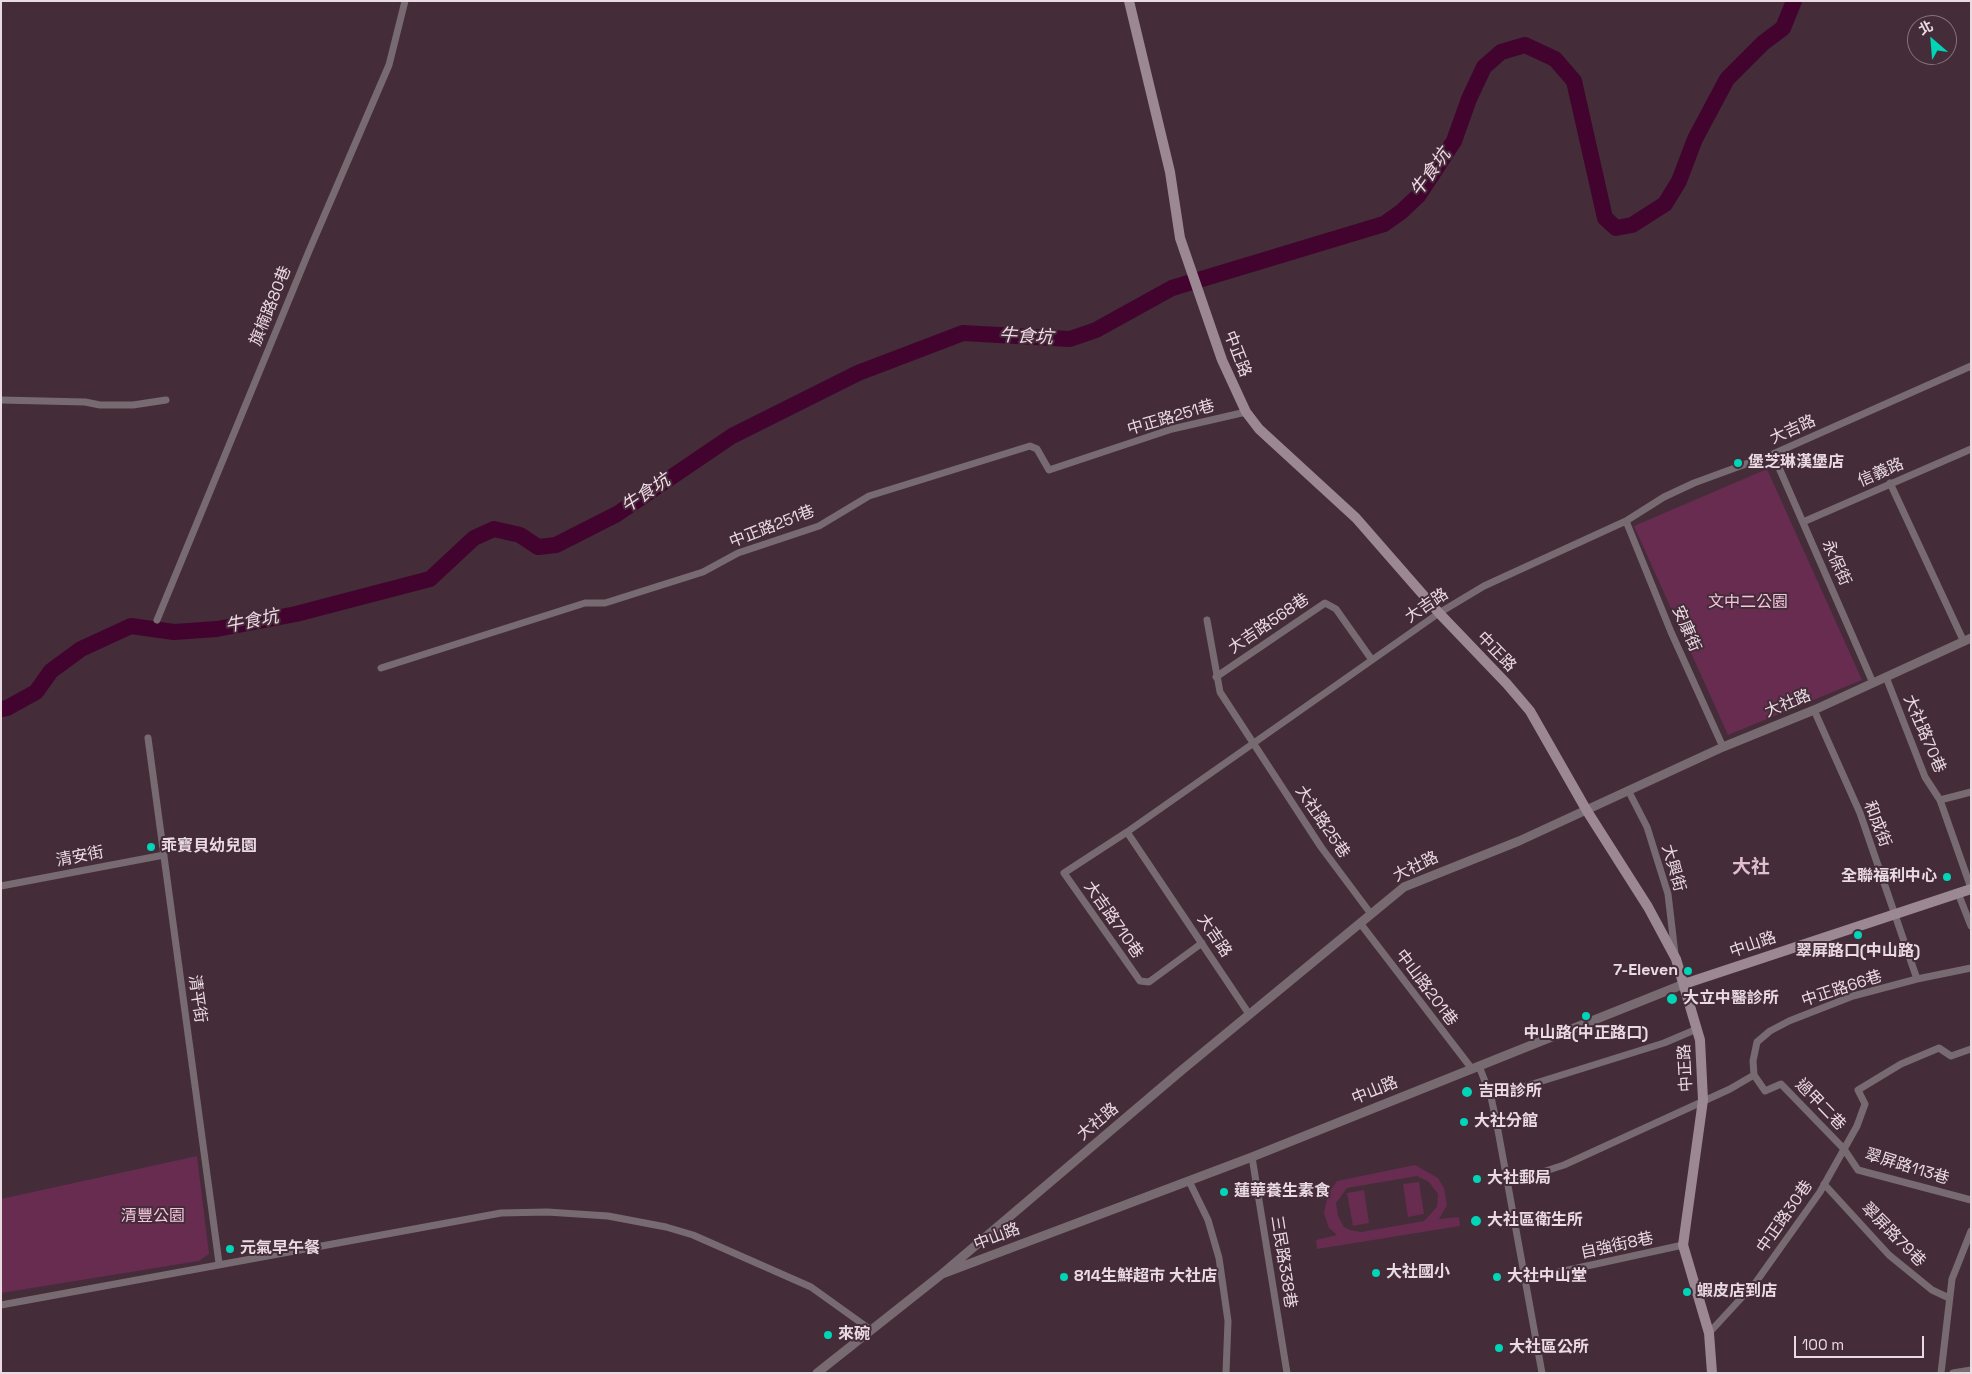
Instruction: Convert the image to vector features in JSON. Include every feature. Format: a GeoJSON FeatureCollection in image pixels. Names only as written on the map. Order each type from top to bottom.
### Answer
{"type":"FeatureCollection","features":[{"type":"Feature","properties":{"kind":"main road","name":"中正路"},"geometry":{"type":"LineString","coordinates":[[1129,1],[1170,172],[1180,238],[1222,360],[1246,412],[1259,430],[1356,518],[1439,613],[1507,684],[1530,711],[1587,811],[1648,907],[1676,959],[1700,1040],[1702,1100],[1683,1245],[1709,1333],[1712,1373]]}},
{"type":"Feature","properties":{"kind":"main road","name":"中山路"},"geometry":{"type":"LineString","coordinates":[[1684,984],[1971,889]]}},
{"type":"Feature","properties":{"kind":"street","name":"旗楠路80巷"},"geometry":{"type":"LineString","coordinates":[[157,620],[309,251],[389,65],[405,1]]}},
{"type":"Feature","properties":{"kind":"street","name":"大吉路"},"geometry":{"type":"LineString","coordinates":[[1249,1014],[1127,832],[1439,613],[1484,586],[1626,521],[1664,497],[1694,483],[1774,454],[1971,366]]}},
{"type":"Feature","properties":{"kind":"street"},"geometry":{"type":"LineString","coordinates":[[1,400],[85,402],[100,405],[133,405],[166,400]]}},
{"type":"Feature","properties":{"kind":"street","name":"中正路251巷"},"geometry":{"type":"LineString","coordinates":[[381,668],[585,603],[605,603],[703,572],[738,553],[819,526],[869,496],[1030,446],[1038,449],[1050,470],[1172,429],[1246,412]]}},
{"type":"Feature","properties":{"kind":"street","name":"信義路"},"geometry":{"type":"LineString","coordinates":[[1802,522],[1971,449]]}},
{"type":"Feature","properties":{"kind":"street","name":"永保街"},"geometry":{"type":"LineString","coordinates":[[1774,454],[1873,683]]}},
{"type":"Feature","properties":{"kind":"street","name":"大社路"},"geometry":{"type":"LineString","coordinates":[[942,1274],[1249,1014],[1404,887],[1587,811],[1628,790],[1723,747],[1814,710],[1967,640],[1890,483]]}},
{"type":"Feature","properties":{"kind":"street","name":"安康街"},"geometry":{"type":"LineString","coordinates":[[1626,521],[1672,632],[1723,747]]}},
{"type":"Feature","properties":{"kind":"street","name":"大吉路568巷"},"geometry":{"type":"LineString","coordinates":[[1216,677],[1325,603],[1336,608],[1372,660]]}},
{"type":"Feature","properties":{"kind":"street","name":"大社路25巷"},"geometry":{"type":"LineString","coordinates":[[1207,620],[1220,692],[1321,847],[1371,914]]}},
{"type":"Feature","properties":{"kind":"street","name":"大社路70巷"},"geometry":{"type":"LineString","coordinates":[[1886,677],[1925,777],[1940,800],[1971,889]]}},
{"type":"Feature","properties":{"kind":"street","name":"和成街"},"geometry":{"type":"LineString","coordinates":[[1814,710],[1860,813],[1917,979]]}},
{"type":"Feature","properties":{"kind":"street","name":"清平街"},"geometry":{"type":"LineString","coordinates":[[148,738],[219,1263]]}},
{"type":"Feature","properties":{"kind":"street","name":"大興街"},"geometry":{"type":"LineString","coordinates":[[1628,790],[1646,827],[1668,894],[1676,959]]}},
{"type":"Feature","properties":{"kind":"street"},"geometry":{"type":"LineString","coordinates":[[1940,800],[1971,792]]}},
{"type":"Feature","properties":{"kind":"street","name":"大吉路710巷"},"geometry":{"type":"LineString","coordinates":[[1127,832],[1064,873],[1140,981],[1149,982],[1202,943]]}},
{"type":"Feature","properties":{"kind":"street","name":"清安街"},"geometry":{"type":"LineString","coordinates":[[1,886],[164,855]]}},
{"type":"Feature","properties":{"kind":"street"},"geometry":{"type":"LineString","coordinates":[[1958,893],[1971,926]]}},
{"type":"Feature","properties":{"kind":"street","name":"中山路201巷"},"geometry":{"type":"LineString","coordinates":[[1360,923],[1476,1067],[1491,1096],[1509,1183],[1542,1373]]}},
{"type":"Feature","properties":{"kind":"street","name":"中正路66巷"},"geometry":{"type":"LineString","coordinates":[[1754,1075],[1753,1061],[1757,1042],[1770,1031],[1810,1012],[1853,996],[1917,979],[1971,968]]}},
{"type":"Feature","properties":{"kind":"street","name":"中山路"},"geometry":{"type":"LineString","coordinates":[[817,1373],[942,1274],[1252,1157],[1684,984]]}},
{"type":"Feature","properties":{"kind":"street"},"geometry":{"type":"LineString","coordinates":[[1491,1096],[1664,1043],[1697,1029]]}},
{"type":"Feature","properties":{"kind":"street","name":"中正路30巷"},"geometry":{"type":"LineString","coordinates":[[1709,1333],[1756,1282],[1824,1184],[1844,1150],[1865,1104],[1858,1090],[1901,1064],[1939,1048],[1951,1056],[1971,1049]]}},
{"type":"Feature","properties":{"kind":"street"},"geometry":{"type":"LineString","coordinates":[[1509,1183],[1564,1165],[1702,1100],[1730,1089],[1754,1075]]}},
{"type":"Feature","properties":{"kind":"street","name":"過甲二巷"},"geometry":{"type":"LineString","coordinates":[[1754,1075],[1766,1091],[1781,1084],[1844,1150]]}},
{"type":"Feature","properties":{"kind":"street","name":"翠屏路113巷"},"geometry":{"type":"LineString","coordinates":[[1844,1150],[1858,1170],[1971,1200]]}},
{"type":"Feature","properties":{"kind":"street","name":"三民路338巷"},"geometry":{"type":"LineString","coordinates":[[1252,1157],[1287,1373]]}},
{"type":"Feature","properties":{"kind":"street"},"geometry":{"type":"LineString","coordinates":[[1189,1181],[1208,1220],[1219,1258],[1228,1321],[1226,1373]]}},
{"type":"Feature","properties":{"kind":"street","name":"翠屏路79巷"},"geometry":{"type":"LineString","coordinates":[[1824,1184],[1889,1255],[1932,1290],[1949,1298]]}},
{"type":"Feature","properties":{"kind":"street"},"geometry":{"type":"LineString","coordinates":[[1,1305],[501,1212],[547,1212],[608,1216],[666,1227],[721,1246],[811,1287],[871,1330]]}},
{"type":"Feature","properties":{"kind":"street"},"geometry":{"type":"LineString","coordinates":[[1941,1373],[1952,1279],[1967,1251],[1971,1231]]}},
{"type":"Feature","properties":{"kind":"street","name":"自強街8巷"},"geometry":{"type":"LineString","coordinates":[[1526,1280],[1683,1245]]}},
{"type":"Feature","properties":{"kind":"street"},"geometry":{"type":"LineString","coordinates":[[1953,1373],[1971,1370]]}},
{"type":"Feature","properties":{"kind":"green space","name":"文中二公園"},"geometry":{"type":"Polygon","coordinates":[[[1767,469],[1862,680],[1728,735],[1634,526],[1767,469]]]}},
{"type":"Feature","properties":{"kind":"green space","name":"清豐公園"},"geometry":{"type":"Polygon","coordinates":[[[197,1156],[209,1254],[199,1261],[1,1293],[1,1199],[197,1156]]]}},
{"type":"Feature","properties":{"kind":"green space"},"geometry":{"type":"Polygon","coordinates":[[[1415,1165],[1438,1178],[1444,1188],[1447,1205],[1439,1219],[1459,1217],[1460,1226],[1317,1249],[1316,1240],[1337,1235],[1329,1228],[1324,1213],[1328,1194],[1337,1181],[1415,1165]],[[1417,1176],[1347,1188],[1336,1203],[1338,1216],[1344,1227],[1361,1232],[1424,1221],[1437,1207],[1438,1194],[1429,1182],[1417,1176]]]}},
{"type":"Feature","properties":{"kind":"green space"},"geometry":{"type":"Polygon","coordinates":[[[1419,1182],[1424,1214],[1408,1217],[1403,1184],[1419,1182]]]}},
{"type":"Feature","properties":{"kind":"green space"},"geometry":{"type":"Polygon","coordinates":[[[1364,1190],[1369,1223],[1353,1226],[1347,1193],[1364,1190]]]}},
{"type":"Feature","properties":{"kind":"waterway","name":"牛食坑"},"geometry":{"type":"LineString","coordinates":[[1,709],[7,708],[36,692],[51,671],[81,649],[131,626],[174,632],[217,629],[296,614],[430,579],[474,538],[494,529],[520,535],[538,547],[556,545],[617,514],[732,436],[858,373],[963,333],[1070,339],[1096,330],[1172,288],[1384,224],[1401,212],[1418,196],[1454,141],[1469,99],[1484,67],[1501,52],[1525,45],[1555,59],[1574,81],[1605,218],[1616,228],[1632,225],[1665,204],[1679,181],[1695,139],[1727,79],[1763,43],[1783,28],[1794,1]]}},
{"type":"Feature","properties":{"kind":"place","name":"堡芝琳漢堡店"},"geometry":{"type":"Point","coordinates":[1738,463]}},
{"type":"Feature","properties":{"kind":"place","name":"乖寶貝幼兒園"},"geometry":{"type":"Point","coordinates":[151,847]}},
{"type":"Feature","properties":{"kind":"place","name":"全聯福利中心"},"geometry":{"type":"Point","coordinates":[1947,877]}},
{"type":"Feature","properties":{"kind":"place","name":"翠屏路口(中山路)"},"geometry":{"type":"Point","coordinates":[1858,935]}},
{"type":"Feature","properties":{"kind":"place","name":"7-Eleven"},"geometry":{"type":"Point","coordinates":[1688,971]}},
{"type":"Feature","properties":{"kind":"place","name":"大立中醫診所"},"geometry":{"type":"Point","coordinates":[1672,999]}},
{"type":"Feature","properties":{"kind":"place","name":"中山路(中正路口)"},"geometry":{"type":"Point","coordinates":[1586,1016]}},
{"type":"Feature","properties":{"kind":"place","name":"吉田診所"},"geometry":{"type":"Point","coordinates":[1467,1092]}},
{"type":"Feature","properties":{"kind":"place","name":"大社分館"},"geometry":{"type":"Point","coordinates":[1464,1122]}},
{"type":"Feature","properties":{"kind":"place","name":"大社郵局"},"geometry":{"type":"Point","coordinates":[1477,1179]}},
{"type":"Feature","properties":{"kind":"place","name":"蓮華養生素食"},"geometry":{"type":"Point","coordinates":[1224,1192]}},
{"type":"Feature","properties":{"kind":"place","name":"大社區衛生所"},"geometry":{"type":"Point","coordinates":[1476,1221]}},
{"type":"Feature","properties":{"kind":"place","name":"元氣早午餐"},"geometry":{"type":"Point","coordinates":[230,1249]}},
{"type":"Feature","properties":{"kind":"place","name":"大社國小"},"geometry":{"type":"Point","coordinates":[1376,1273]}},
{"type":"Feature","properties":{"kind":"place","name":"814生鮮超市 大社店"},"geometry":{"type":"Point","coordinates":[1064,1277]}},
{"type":"Feature","properties":{"kind":"place","name":"大社中山堂"},"geometry":{"type":"Point","coordinates":[1497,1277]}},
{"type":"Feature","properties":{"kind":"place","name":"蝦皮店到店"},"geometry":{"type":"Point","coordinates":[1687,1292]}},
{"type":"Feature","properties":{"kind":"place","name":"來碗"},"geometry":{"type":"Point","coordinates":[828,1335]}},
{"type":"Feature","properties":{"kind":"place","name":"大社區公所"},"geometry":{"type":"Point","coordinates":[1499,1348]}},
{"type":"Feature","properties":{"kind":"district","name":"大社"},"geometry":{"type":"Point","coordinates":[1751,868]}}]}
